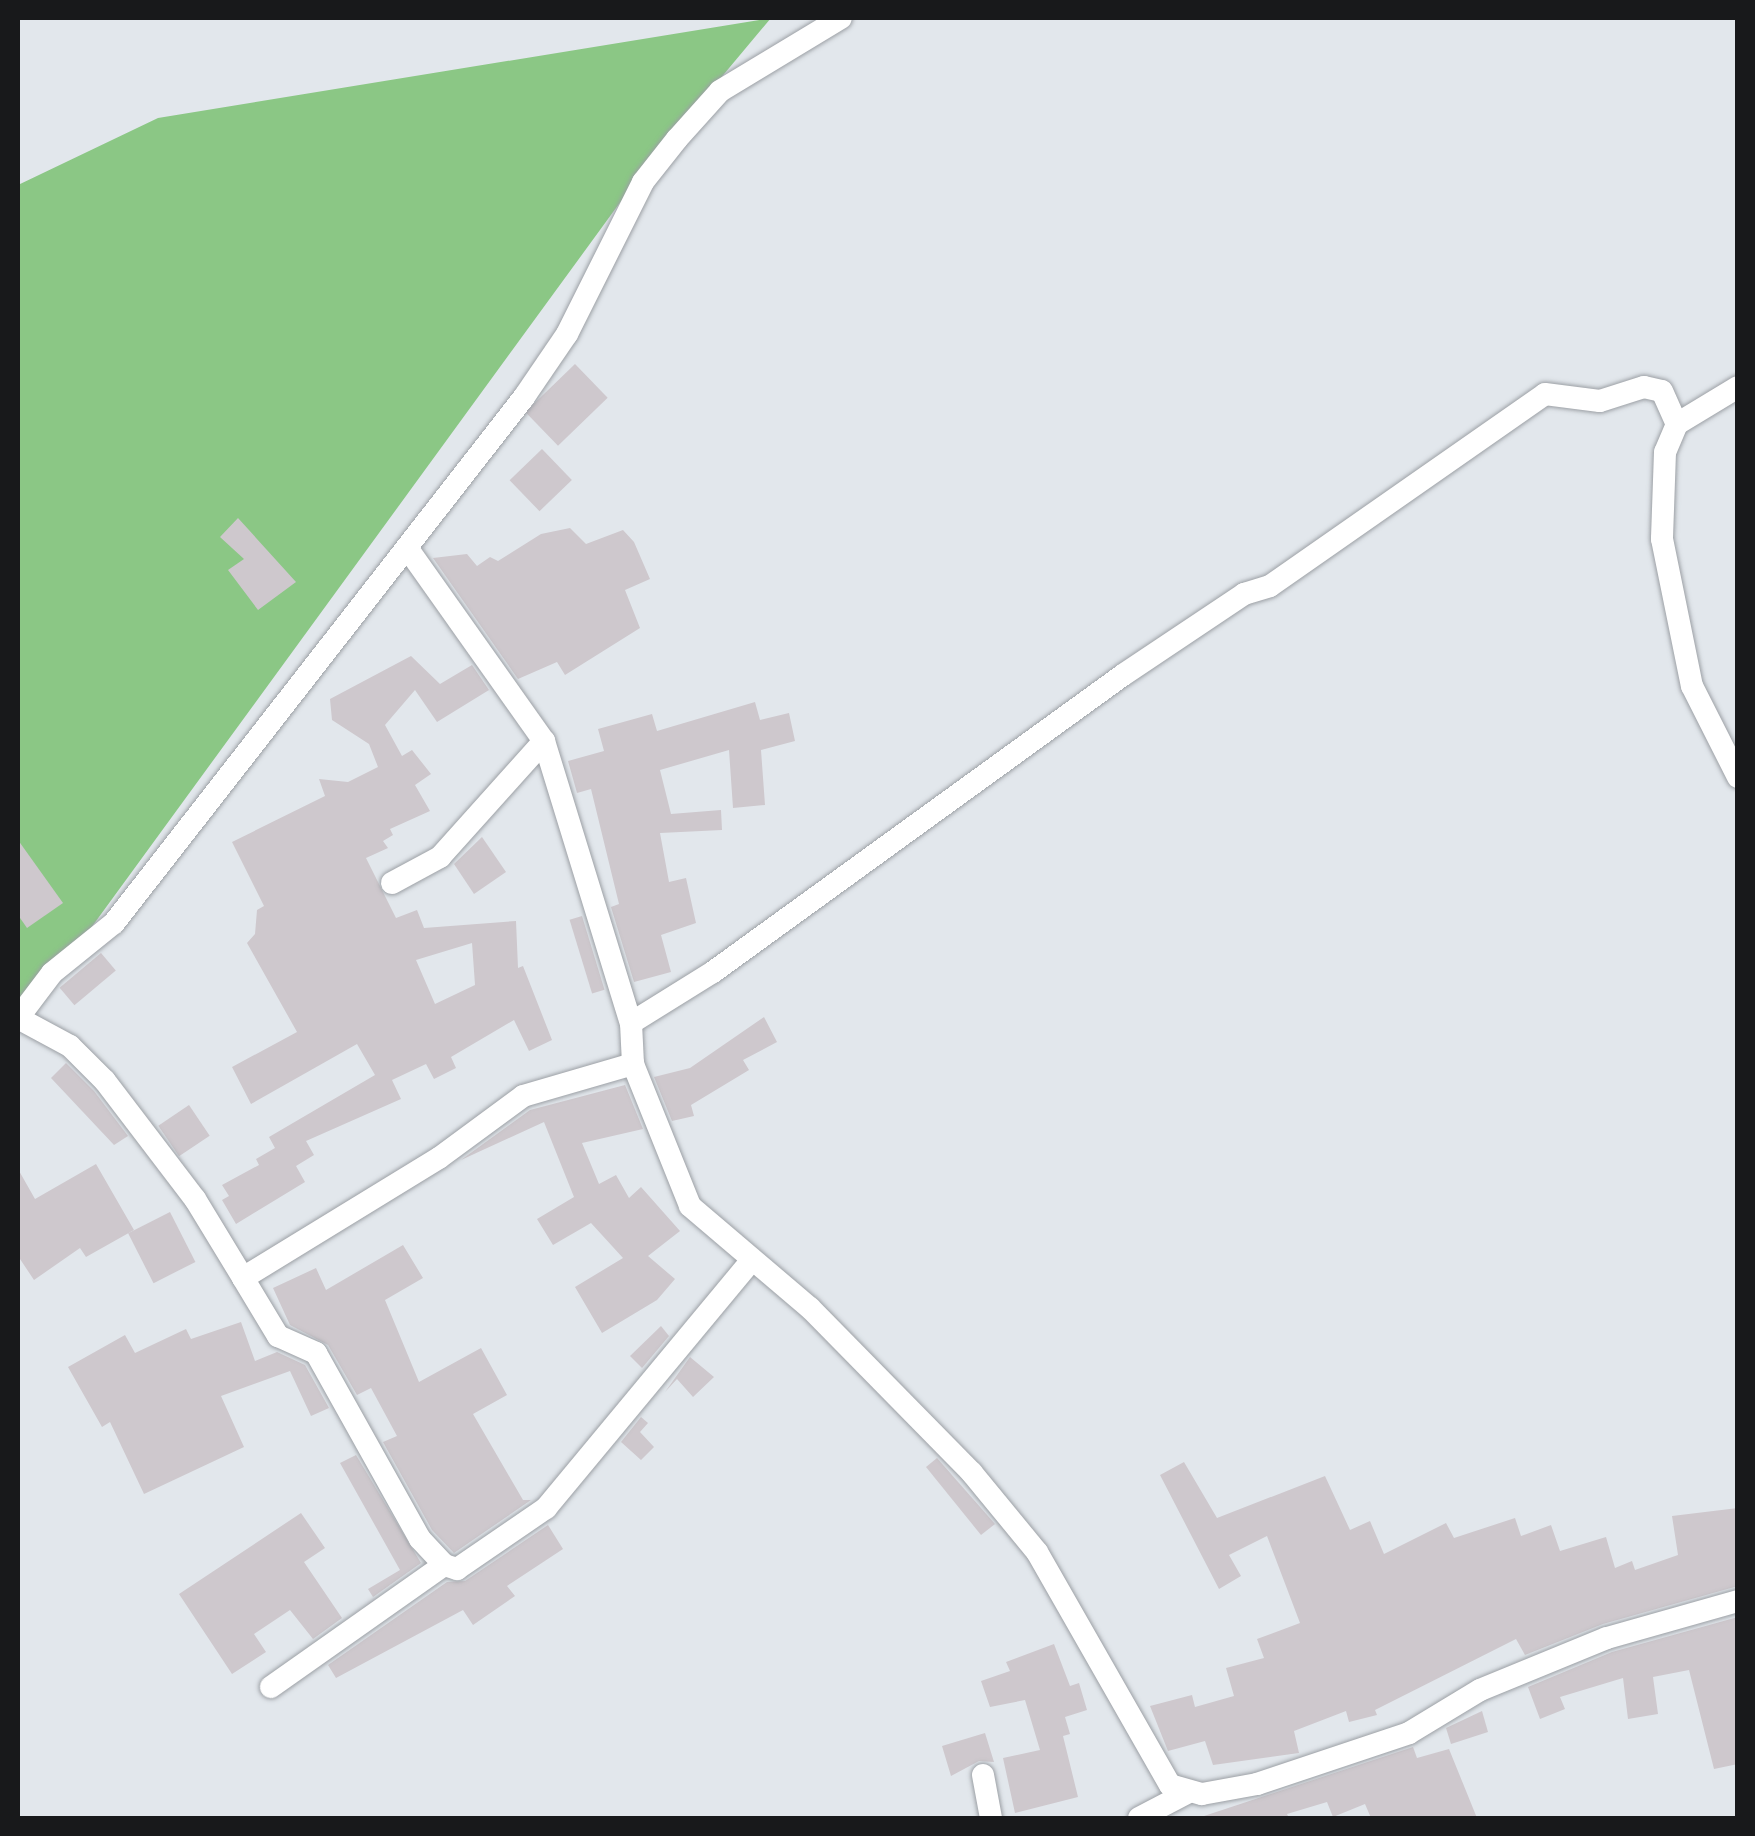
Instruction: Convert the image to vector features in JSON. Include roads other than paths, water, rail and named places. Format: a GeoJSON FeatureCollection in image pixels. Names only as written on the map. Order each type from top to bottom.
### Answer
{"type":"FeatureCollection","features":[{"type":"Feature","properties":{"kind":"street"},"geometry":{"type":"LineString","coordinates":[[444,1565],[420,1539],[316,1354],[278,1336],[195,1200],[105,1081],[70,1046],[18,1018],[52,973],[114,923],[408,549],[568,334],[643,182],[676,139],[720,90],[841,18]]}},
{"type":"Feature","properties":{"kind":"street"},"geometry":{"type":"LineString","coordinates":[[631,1024],[712,972],[1122,675],[1244,594],[1270,586],[1545,394],[1600,401],[1644,387],[1662,391],[1676,424]]}},
{"type":"Feature","properties":{"kind":"street"},"geometry":{"type":"LineString","coordinates":[[1738,387],[1676,424],[1664,452],[1662,539],[1692,686],[1738,776]]}},
{"type":"Feature","properties":{"kind":"street"},"geometry":{"type":"LineString","coordinates":[[408,549],[544,741],[631,1024],[633,1064],[690,1206],[750,1262],[810,1308],[972,1473],[1037,1552],[1154,1761],[1170,1785],[1187,1793]]}},
{"type":"Feature","properties":{"kind":"street"},"geometry":{"type":"LineString","coordinates":[[392,883],[440,857],[544,741]]}},
{"type":"Feature","properties":{"kind":"street"},"geometry":{"type":"LineString","coordinates":[[243,1278],[439,1158],[523,1096],[633,1064]]}},
{"type":"Feature","properties":{"kind":"street"},"geometry":{"type":"LineString","coordinates":[[271,1687],[444,1565],[471,1563],[546,1508],[750,1262]]}},
{"type":"Feature","properties":{"kind":"street"},"geometry":{"type":"LineString","coordinates":[[1138,1818],[1187,1793],[1257,1784],[1386,1741],[1480,1690],[1607,1638],[1738,1601]]}},
{"type":"Feature","properties":{"kind":"street"},"geometry":{"type":"LineString","coordinates":[[983,1775],[991,1818]]}}]}
